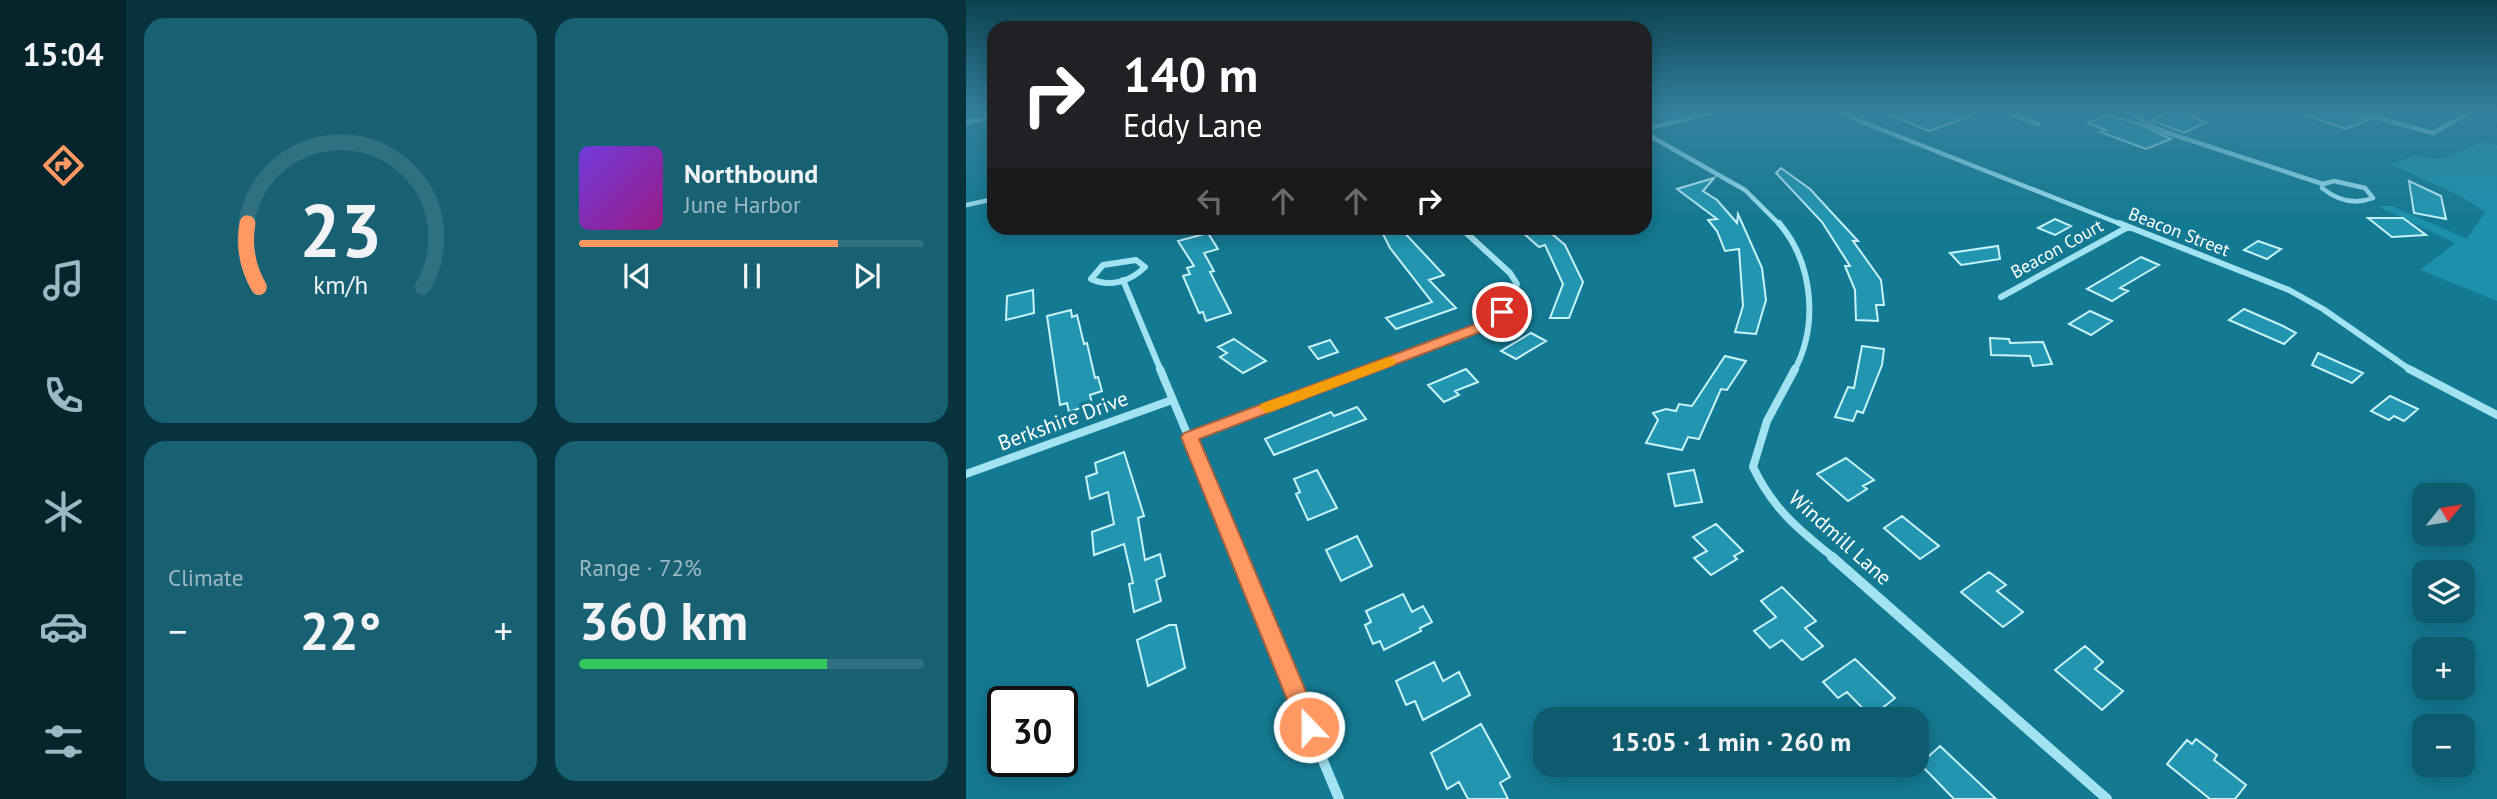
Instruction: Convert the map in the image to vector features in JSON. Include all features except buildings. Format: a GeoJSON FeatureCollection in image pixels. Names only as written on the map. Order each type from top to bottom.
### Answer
{"type":"FeatureCollection","features":[{"type":"Feature","properties":{"kind":"street","name":"Windmill Lane"},"geometry":{"type":"LineString","coordinates":[[1674,147],[1744,187],[1774,214],[1798,253],[1810,302],[1810,330],[1798,363],[1766,421],[1753,467],[1766,494],[1791,523],[1851,572],[2107,799]]}},
{"type":"Feature","properties":{"kind":"street","name":"Beacon Street"},"geometry":{"type":"LineString","coordinates":[[1926,147],[2289,290],[2323,309],[2421,377],[2497,415]]}},
{"type":"Feature","properties":{"kind":"street"},"geometry":{"type":"LineString","coordinates":[[2211,147],[2323,184],[2342,182],[2358,185],[2370,191],[2373,198],[2366,201],[2344,199],[2325,191],[2321,186],[2323,184]]}},
{"type":"Feature","properties":{"kind":"street"},"geometry":{"type":"LineString","coordinates":[[966,205],[987,200]]}},
{"type":"Feature","properties":{"kind":"street","name":"Beacon Court"},"geometry":{"type":"LineString","coordinates":[[2001,297],[2128,227]]}},
{"type":"Feature","properties":{"kind":"street"},"geometry":{"type":"LineString","coordinates":[[1189,437],[1478,328],[1502,312],[1515,296],[1517,284],[1510,273],[1469,235]]}},
{"type":"Feature","properties":{"kind":"street"},"geometry":{"type":"LineString","coordinates":[[1130,259],[1144,264],[1138,274],[1123,281],[1099,283],[1093,282],[1091,276],[1099,268],[1114,262],[1130,259]]}},
{"type":"Feature","properties":{"kind":"street"},"geometry":{"type":"LineString","coordinates":[[1123,281],[1339,799]]}},
{"type":"Feature","properties":{"kind":"street","name":"Berkshire Drive"},"geometry":{"type":"LineString","coordinates":[[966,474],[1172,400]]}},
{"type":"Feature","properties":{"kind":"shaded area"},"geometry":{"type":"Polygon","coordinates":[[[2469,147],[2497,147],[2497,301],[2420,270],[2455,243],[2377,206],[2392,206],[2467,239],[2485,212],[2458,195],[2390,164],[2414,156],[2443,159],[2469,147]]]}},
{"type":"Feature","properties":{"kind":"slow traffic"},"geometry":{"type":"LineString","coordinates":[[1267,408],[1389,362]]}},
{"type":"Feature","properties":{"kind":"route"},"geometry":{"type":"LineString","coordinates":[[1309,727],[1189,437],[1478,328],[1502,312]]}}]}
